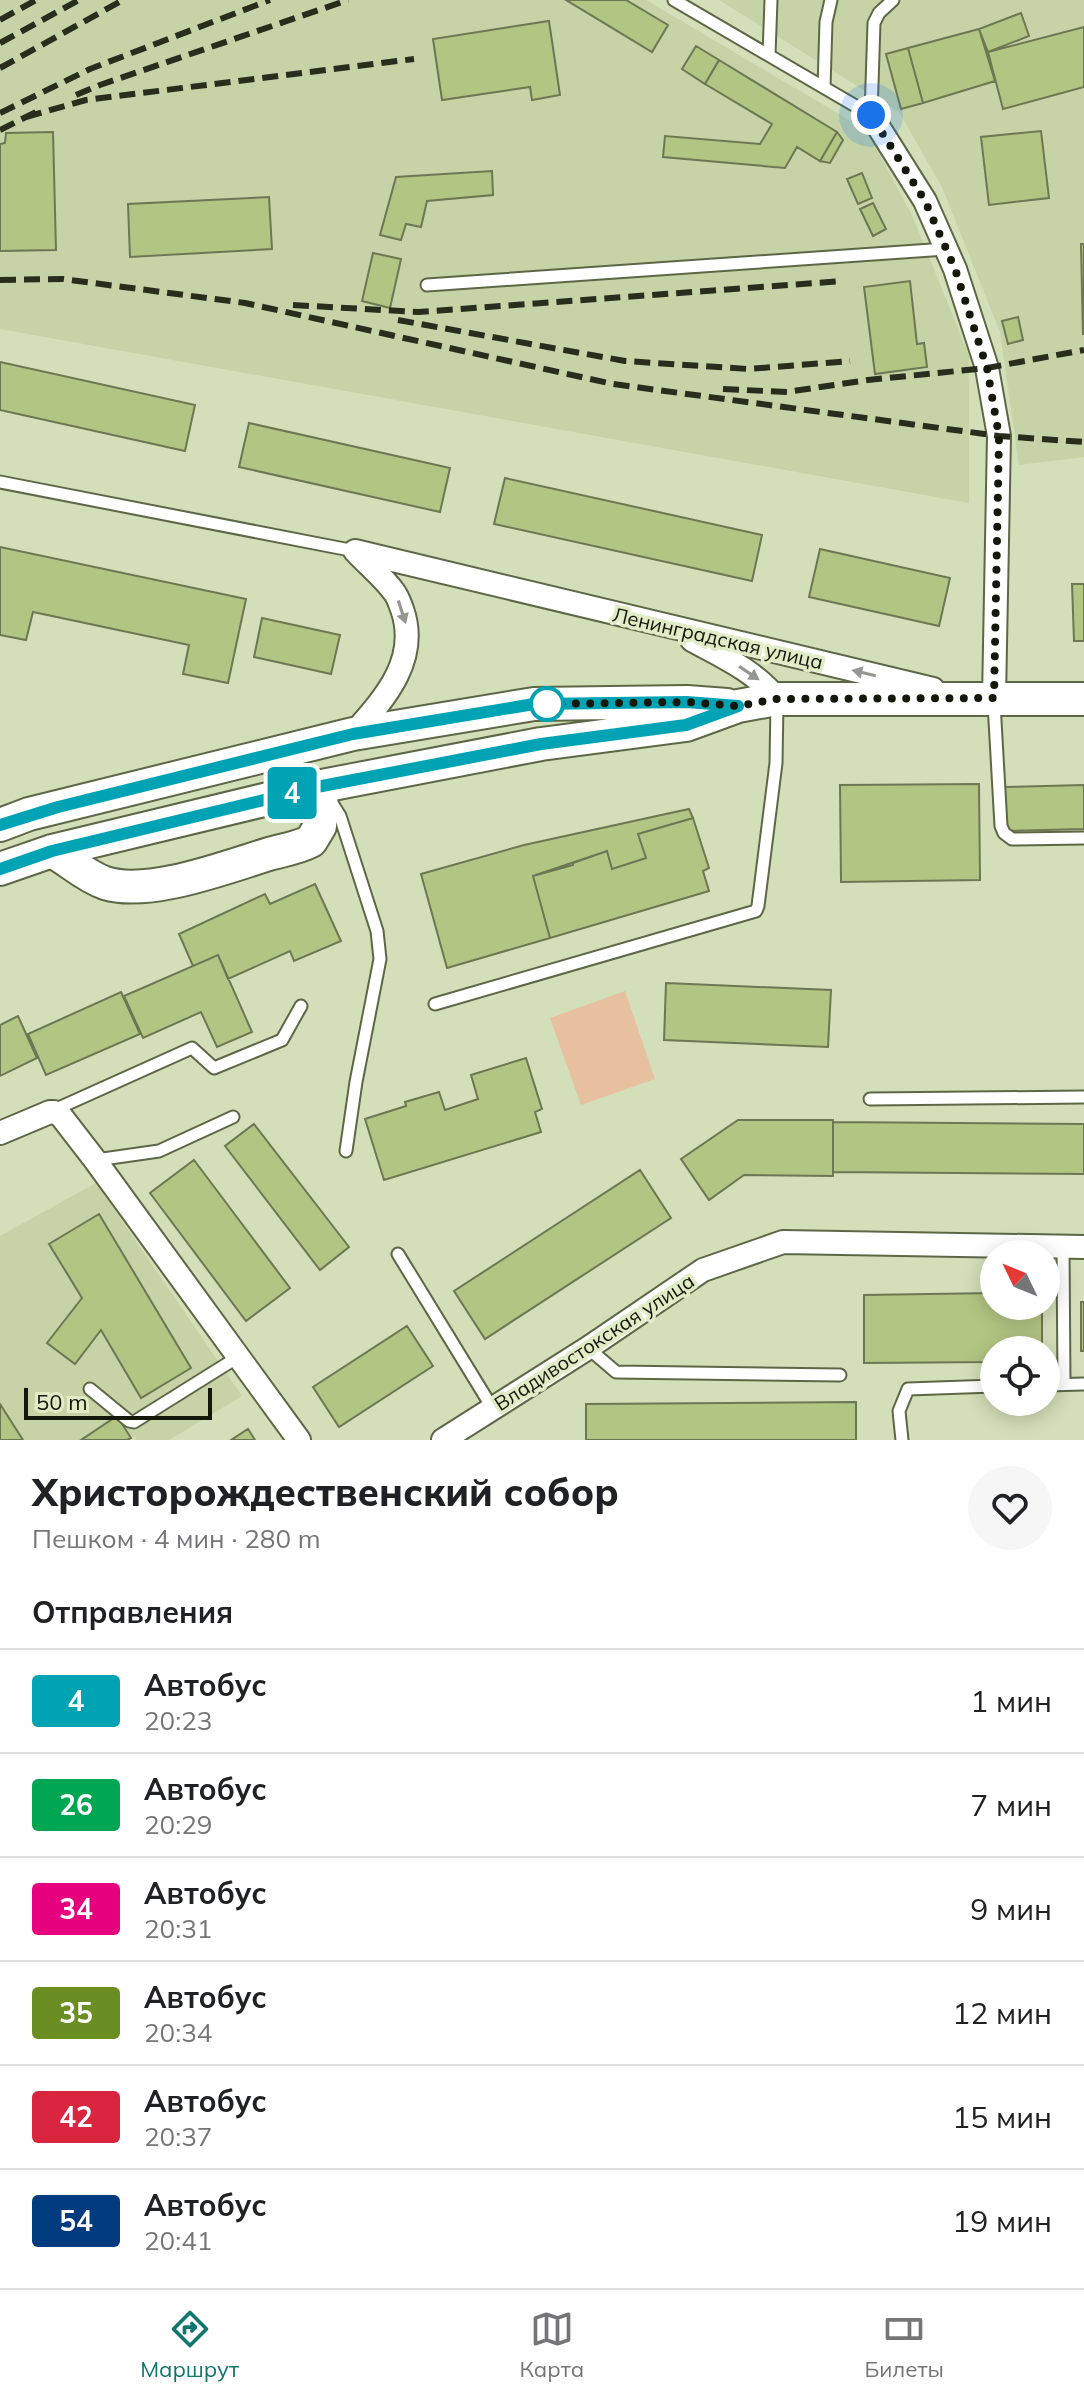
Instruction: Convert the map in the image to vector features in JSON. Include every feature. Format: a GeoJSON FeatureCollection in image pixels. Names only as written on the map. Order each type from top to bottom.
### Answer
{"type":"FeatureCollection","features":[{"type":"Feature","properties":{"kind":"main road"},"geometry":{"type":"LineString","coordinates":[[0,869],[52,851],[322,786],[541,744],[686,725],[738,706],[777,699],[980,698]]}},
{"type":"Feature","properties":{"kind":"main road","name":"Ленинградская улица"},"geometry":{"type":"LineString","coordinates":[[980,698],[1084,699]]}},
{"type":"Feature","properties":{"kind":"main road"},"geometry":{"type":"LineString","coordinates":[[0,825],[58,807],[353,734],[534,704],[687,702],[738,706]]}},
{"type":"Feature","properties":{"kind":"main road"},"geometry":{"type":"LineString","coordinates":[[52,851],[108,884],[163,884],[311,841],[320,826],[322,786]]}},
{"type":"Feature","properties":{"kind":"street"},"geometry":{"type":"LineString","coordinates":[[871,115],[925,201],[955,269],[987,368],[999,436],[980,698]]}},
{"type":"Feature","properties":{"kind":"street"},"geometry":{"type":"LineString","coordinates":[[353,734],[381,702],[401,672],[406,648],[406,622],[396,594],[355,551]]}},
{"type":"Feature","properties":{"kind":"street","name":"Ленинградская улица"},"geometry":{"type":"LineString","coordinates":[[355,551],[980,698]]}},
{"type":"Feature","properties":{"kind":"street"},"geometry":{"type":"LineString","coordinates":[[666,626],[749,671],[777,699]]}},
{"type":"Feature","properties":{"kind":"street"},"geometry":{"type":"LineString","coordinates":[[0,1133],[50,1112],[61,1116],[299,1440]]}},
{"type":"Feature","properties":{"kind":"street","name":"Владивостокская улица"},"geometry":{"type":"LineString","coordinates":[[443,1440],[703,1270],[783,1242],[1073,1247]]}},
{"type":"Feature","properties":{"kind":"lane"},"geometry":{"type":"LineString","coordinates":[[674,0],[871,115],[874,23],[879,13],[893,0]]}},
{"type":"Feature","properties":{"kind":"lane"},"geometry":{"type":"LineString","coordinates":[[769,55],[771,0]]}},
{"type":"Feature","properties":{"kind":"lane"},"geometry":{"type":"LineString","coordinates":[[824,87],[826,22],[831,0]]}},
{"type":"Feature","properties":{"kind":"lane"},"geometry":{"type":"LineString","coordinates":[[427,285],[946,249]]}},
{"type":"Feature","properties":{"kind":"lane"},"geometry":{"type":"LineString","coordinates":[[0,482],[355,551]]}},
{"type":"Feature","properties":{"kind":"lane"},"geometry":{"type":"LineString","coordinates":[[980,698],[1004,833],[1012,839],[1084,838]]}},
{"type":"Feature","properties":{"kind":"lane"},"geometry":{"type":"LineString","coordinates":[[435,1004],[756,911],[776,763],[777,699]]}},
{"type":"Feature","properties":{"kind":"lane"},"geometry":{"type":"LineString","coordinates":[[322,786],[340,816],[377,931],[380,959],[346,1151]]}},
{"type":"Feature","properties":{"kind":"lane"},"geometry":{"type":"LineString","coordinates":[[50,1112],[192,1048],[214,1068],[282,1040],[301,1006]]}},
{"type":"Feature","properties":{"kind":"lane"},"geometry":{"type":"LineString","coordinates":[[870,1099],[1084,1097]]}},
{"type":"Feature","properties":{"kind":"lane"},"geometry":{"type":"LineString","coordinates":[[95,1160],[159,1151],[233,1117]]}},
{"type":"Feature","properties":{"kind":"lane"},"geometry":{"type":"LineString","coordinates":[[1064,1384],[1073,1247]]}},
{"type":"Feature","properties":{"kind":"lane"},"geometry":{"type":"LineString","coordinates":[[398,1254],[493,1409]]}},
{"type":"Feature","properties":{"kind":"lane"},"geometry":{"type":"LineString","coordinates":[[588,1348],[616,1372],[840,1375]]}},
{"type":"Feature","properties":{"kind":"lane"},"geometry":{"type":"LineString","coordinates":[[90,1389],[134,1422],[238,1357]]}},
{"type":"Feature","properties":{"kind":"lane"},"geometry":{"type":"LineString","coordinates":[[1060,1384],[1084,1384]]}},
{"type":"Feature","properties":{"kind":"lane"},"geometry":{"type":"LineString","coordinates":[[902,1440],[899,1411],[908,1389],[980,1386]]}},
{"type":"Feature","properties":{"kind":"shaded area"},"geometry":{"type":"Polygon","coordinates":[[[0,0],[646,0],[866,130],[912,215],[969,356],[969,503],[0,329],[0,0]]]}},
{"type":"Feature","properties":{"kind":"shaded area"},"geometry":{"type":"Polygon","coordinates":[[[719,0],[1084,0],[1084,457],[1019,465],[1000,332],[942,187],[899,112],[719,0]]]}},
{"type":"Feature","properties":{"kind":"shaded area"},"geometry":{"type":"Polygon","coordinates":[[[625,991],[655,1079],[581,1105],[550,1018],[625,991]]]}},
{"type":"Feature","properties":{"kind":"shaded area"},"geometry":{"type":"Polygon","coordinates":[[[96,1183],[242,1396],[169,1440],[137,1440],[134,1436],[128,1440],[0,1440],[0,1236],[96,1183]]]}},
{"type":"Feature","properties":{"kind":"building"},"geometry":{"type":"Polygon","coordinates":[[[566,0],[626,0],[668,25],[652,52],[566,0]]]}},
{"type":"Feature","properties":{"kind":"building"},"geometry":{"type":"Polygon","coordinates":[[[1021,13],[1029,36],[988,52],[979,29],[1021,13]]]}},
{"type":"Feature","properties":{"kind":"building"},"geometry":{"type":"Polygon","coordinates":[[[549,21],[560,95],[532,100],[530,87],[442,100],[433,39],[549,21]]]}},
{"type":"Feature","properties":{"kind":"building"},"geometry":{"type":"Polygon","coordinates":[[[1084,27],[1084,87],[1003,109],[988,52],[1084,27]]]}},
{"type":"Feature","properties":{"kind":"building"},"geometry":{"type":"Polygon","coordinates":[[[979,29],[995,81],[923,103],[908,48],[979,29]]]}},
{"type":"Feature","properties":{"kind":"building"},"geometry":{"type":"Polygon","coordinates":[[[696,46],[719,60],[705,84],[682,69],[696,46]]]}},
{"type":"Feature","properties":{"kind":"building"},"geometry":{"type":"Polygon","coordinates":[[[908,48],[923,103],[901,109],[886,54],[908,48]]]}},
{"type":"Feature","properties":{"kind":"building"},"geometry":{"type":"Polygon","coordinates":[[[719,60],[837,132],[820,161],[797,147],[785,168],[663,157],[665,136],[760,144],[772,124],[705,84],[719,60]]]}},
{"type":"Feature","properties":{"kind":"building"},"geometry":{"type":"Polygon","coordinates":[[[1041,131],[1049,198],[989,205],[981,137],[1041,131]]]}},
{"type":"Feature","properties":{"kind":"building"},"geometry":{"type":"Polygon","coordinates":[[[53,132],[56,250],[0,251],[0,144],[5,143],[6,133],[53,132]]]}},
{"type":"Feature","properties":{"kind":"building"},"geometry":{"type":"Polygon","coordinates":[[[837,132],[843,140],[830,163],[820,161],[837,132]]]}},
{"type":"Feature","properties":{"kind":"building"},"geometry":{"type":"Polygon","coordinates":[[[492,171],[493,195],[427,201],[421,227],[406,224],[401,240],[380,235],[396,177],[492,171]]]}},
{"type":"Feature","properties":{"kind":"building"},"geometry":{"type":"Polygon","coordinates":[[[862,173],[872,198],[858,204],[847,179],[862,173]]]}},
{"type":"Feature","properties":{"kind":"building"},"geometry":{"type":"Polygon","coordinates":[[[269,197],[272,249],[130,257],[128,204],[269,197]]]}},
{"type":"Feature","properties":{"kind":"building"},"geometry":{"type":"Polygon","coordinates":[[[873,203],[886,229],[873,236],[860,209],[873,203]]]}},
{"type":"Feature","properties":{"kind":"building"},"geometry":{"type":"Polygon","coordinates":[[[1081,244],[1084,244],[1084,334],[1083,334],[1081,244]]]}},
{"type":"Feature","properties":{"kind":"building"},"geometry":{"type":"Polygon","coordinates":[[[373,253],[401,259],[390,308],[362,301],[373,253]]]}},
{"type":"Feature","properties":{"kind":"building"},"geometry":{"type":"Polygon","coordinates":[[[910,281],[917,344],[924,343],[927,367],[875,374],[864,287],[910,281]]]}},
{"type":"Feature","properties":{"kind":"building"},"geometry":{"type":"Polygon","coordinates":[[[1018,317],[1023,340],[1008,344],[1002,321],[1018,317]]]}},
{"type":"Feature","properties":{"kind":"building"},"geometry":{"type":"Polygon","coordinates":[[[0,362],[195,405],[185,451],[0,410],[0,362]]]}},
{"type":"Feature","properties":{"kind":"building"},"geometry":{"type":"Polygon","coordinates":[[[249,423],[450,468],[440,512],[239,467],[249,423]]]}},
{"type":"Feature","properties":{"kind":"building"},"geometry":{"type":"Polygon","coordinates":[[[505,478],[762,535],[752,581],[494,524],[505,478]]]}},
{"type":"Feature","properties":{"kind":"building"},"geometry":{"type":"Polygon","coordinates":[[[0,547],[246,599],[228,683],[183,674],[189,645],[33,612],[26,640],[0,635],[0,547]]]}},
{"type":"Feature","properties":{"kind":"building"},"geometry":{"type":"Polygon","coordinates":[[[820,549],[950,578],[939,626],[809,597],[820,549]]]}},
{"type":"Feature","properties":{"kind":"building"},"geometry":{"type":"Polygon","coordinates":[[[1072,584],[1084,584],[1084,641],[1074,641],[1072,584]]]}},
{"type":"Feature","properties":{"kind":"building"},"geometry":{"type":"Polygon","coordinates":[[[262,618],[340,635],[331,674],[254,657],[262,618]]]}},
{"type":"Feature","properties":{"kind":"building"},"geometry":{"type":"Polygon","coordinates":[[[979,784],[980,880],[841,882],[840,785],[979,784]]]}},
{"type":"Feature","properties":{"kind":"building"},"geometry":{"type":"Polygon","coordinates":[[[1084,785],[1084,829],[1003,831],[1003,787],[1084,785]]]}},
{"type":"Feature","properties":{"kind":"building"},"geometry":{"type":"Polygon","coordinates":[[[689,809],[693,818],[638,834],[646,858],[612,869],[607,851],[533,876],[550,938],[447,968],[421,874],[524,845],[689,809]]]}},
{"type":"Feature","properties":{"kind":"building"},"geometry":{"type":"Polygon","coordinates":[[[693,818],[709,868],[703,871],[709,891],[550,938],[533,876],[607,851],[612,869],[646,858],[638,834],[693,818]]]}},
{"type":"Feature","properties":{"kind":"building"},"geometry":{"type":"Polygon","coordinates":[[[315,884],[341,941],[294,961],[290,951],[228,979],[218,955],[193,966],[179,934],[265,894],[270,904],[315,884]]]}},
{"type":"Feature","properties":{"kind":"building"},"geometry":{"type":"Polygon","coordinates":[[[218,955],[252,1032],[217,1047],[201,1012],[143,1038],[124,996],[218,955]]]}},
{"type":"Feature","properties":{"kind":"building"},"geometry":{"type":"Polygon","coordinates":[[[666,983],[831,990],[828,1047],[664,1040],[666,983]]]}},
{"type":"Feature","properties":{"kind":"building"},"geometry":{"type":"Polygon","coordinates":[[[121,992],[140,1034],[46,1075],[28,1034],[121,992]]]}},
{"type":"Feature","properties":{"kind":"building"},"geometry":{"type":"Polygon","coordinates":[[[18,1016],[37,1058],[0,1076],[0,1025],[18,1016]]]}},
{"type":"Feature","properties":{"kind":"building"},"geometry":{"type":"Polygon","coordinates":[[[526,1058],[542,1109],[535,1112],[541,1132],[384,1180],[365,1119],[439,1092],[445,1110],[478,1099],[471,1075],[526,1058]]]}},
{"type":"Feature","properties":{"kind":"building"},"geometry":{"type":"Polygon","coordinates":[[[738,1120],[833,1120],[833,1176],[744,1175],[709,1200],[681,1159],[738,1120]]]}},
{"type":"Feature","properties":{"kind":"building"},"geometry":{"type":"Polygon","coordinates":[[[833,1122],[1084,1124],[1084,1174],[833,1172],[833,1122]]]}},
{"type":"Feature","properties":{"kind":"building"},"geometry":{"type":"Polygon","coordinates":[[[254,1124],[349,1247],[320,1270],[225,1146],[254,1124]]]}},
{"type":"Feature","properties":{"kind":"building"},"geometry":{"type":"Polygon","coordinates":[[[194,1160],[290,1288],[246,1321],[150,1193],[194,1160]]]}},
{"type":"Feature","properties":{"kind":"building"},"geometry":{"type":"Polygon","coordinates":[[[640,1170],[671,1218],[485,1339],[454,1291],[640,1170]]]}},
{"type":"Feature","properties":{"kind":"building"},"geometry":{"type":"Polygon","coordinates":[[[99,1214],[191,1368],[141,1398],[101,1330],[75,1364],[47,1343],[82,1298],[49,1244],[99,1214]]]}},
{"type":"Feature","properties":{"kind":"building"},"geometry":{"type":"Polygon","coordinates":[[[980,1293],[980,1320],[1042,1320],[1042,1336],[980,1336],[980,1362],[864,1363],[864,1295],[980,1293]]]}},
{"type":"Feature","properties":{"kind":"building"},"geometry":{"type":"Polygon","coordinates":[[[1081,1302],[1084,1302],[1084,1351],[1081,1351],[1081,1302]]]}},
{"type":"Feature","properties":{"kind":"building"},"geometry":{"type":"Polygon","coordinates":[[[407,1326],[433,1366],[339,1427],[313,1387],[407,1326]]]}},
{"type":"Feature","properties":{"kind":"building"},"geometry":{"type":"Polygon","coordinates":[[[856,1402],[856,1440],[586,1440],[586,1404],[856,1402]]]}},
{"type":"Feature","properties":{"kind":"building"},"geometry":{"type":"Polygon","coordinates":[[[0,1404],[23,1440],[0,1440],[0,1404]]]}},
{"type":"Feature","properties":{"kind":"building"},"geometry":{"type":"Polygon","coordinates":[[[117,1416],[131,1438],[81,1440],[117,1416]]]}},
{"type":"Feature","properties":{"kind":"building"},"geometry":{"type":"Polygon","coordinates":[[[248,1429],[255,1440],[231,1440],[248,1429]]]}},
{"type":"Feature","properties":{"kind":"railway"},"geometry":{"type":"LineString","coordinates":[[0,20],[36,0]]}},
{"type":"Feature","properties":{"kind":"railway"},"geometry":{"type":"LineString","coordinates":[[0,43],[79,0]]}},
{"type":"Feature","properties":{"kind":"railway"},"geometry":{"type":"LineString","coordinates":[[0,68],[123,0]]}},
{"type":"Feature","properties":{"kind":"railway"},"geometry":{"type":"LineString","coordinates":[[0,113],[90,69],[270,0]]}},
{"type":"Feature","properties":{"kind":"railway"},"geometry":{"type":"LineString","coordinates":[[76,95],[348,0]]}},
{"type":"Feature","properties":{"kind":"railway"},"geometry":{"type":"LineString","coordinates":[[26,117],[86,100],[414,59]]}},
{"type":"Feature","properties":{"kind":"railway"},"geometry":{"type":"LineString","coordinates":[[0,130],[36,112]]}},
{"type":"Feature","properties":{"kind":"railway"},"geometry":{"type":"LineString","coordinates":[[0,280],[63,279],[245,303],[613,384],[999,436],[1084,442]]}},
{"type":"Feature","properties":{"kind":"railway"},"geometry":{"type":"LineString","coordinates":[[293,305],[419,312],[843,281]]}},
{"type":"Feature","properties":{"kind":"railway"},"geometry":{"type":"LineString","coordinates":[[398,320],[625,361],[748,369],[850,361]]}},
{"type":"Feature","properties":{"kind":"railway"},"geometry":{"type":"LineString","coordinates":[[723,389],[787,392],[987,368],[1084,350]]}},
{"type":"Feature","properties":{"kind":"bus line","name":"4"},"geometry":{"type":"LineString","coordinates":[[0,825],[29,814],[353,734],[534,704],[687,702],[738,706],[686,725],[541,744],[322,786],[52,851],[0,869]]}},
{"type":"Feature","properties":{"kind":"route"},"geometry":{"type":"LineString","coordinates":[[547,704],[687,702],[738,706],[777,699],[994,698],[999,436],[987,368],[955,269],[925,201],[871,115]]}}]}
